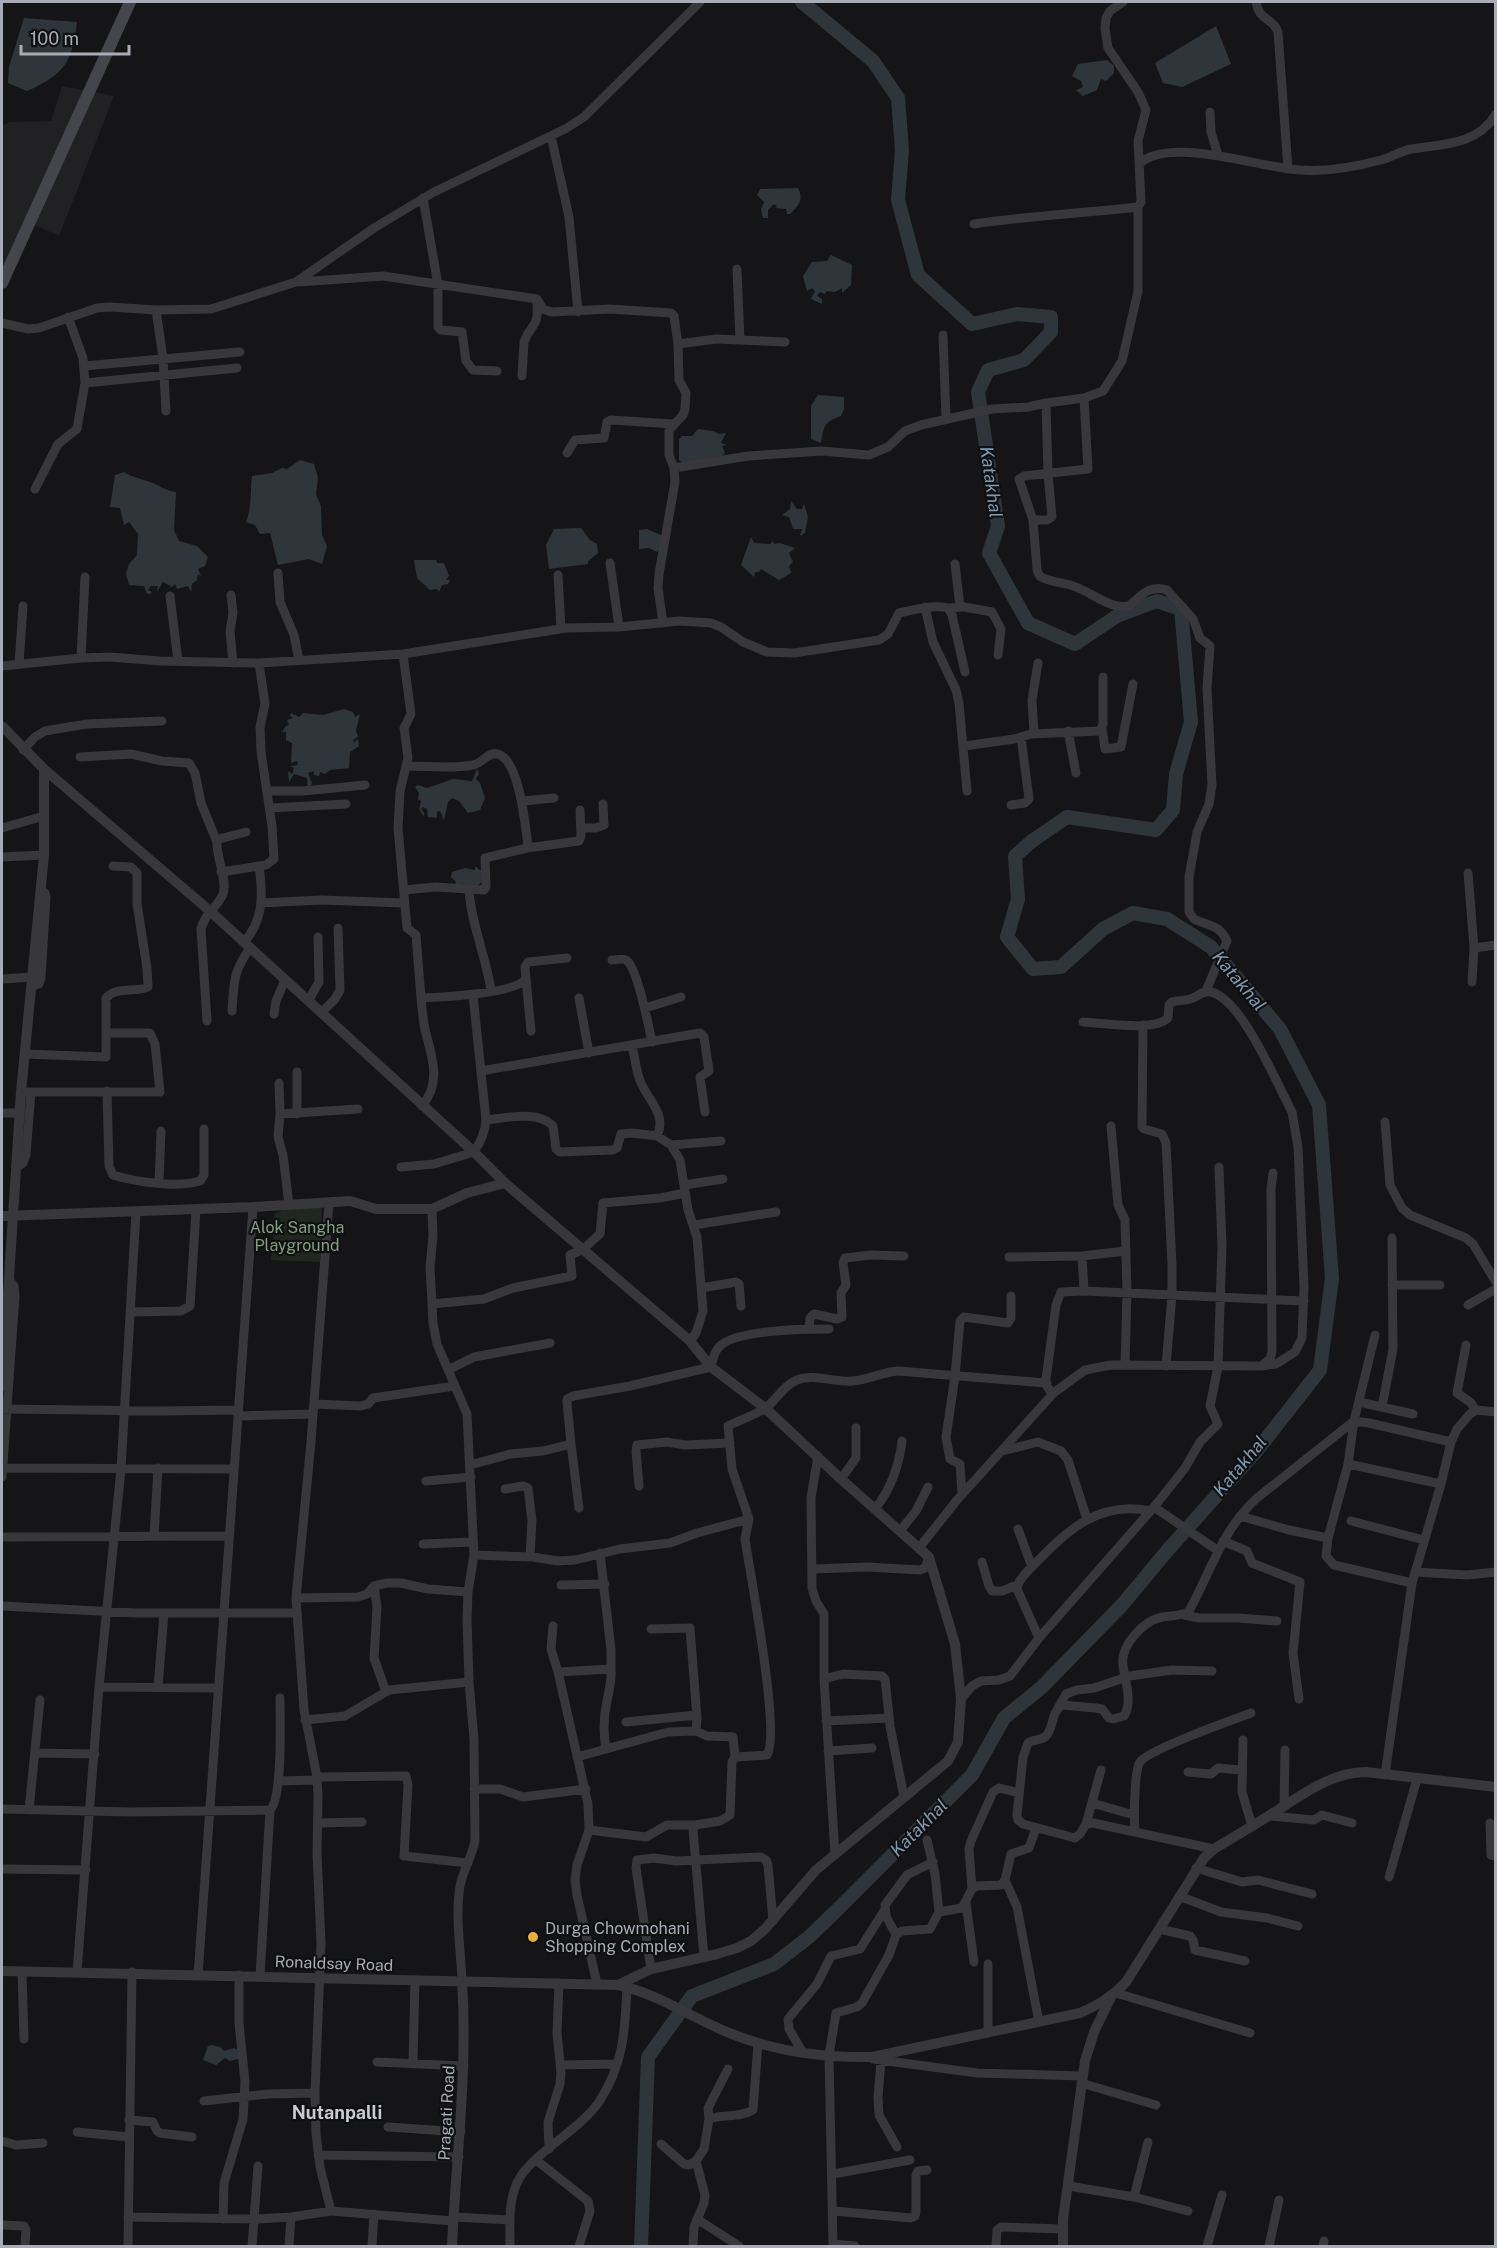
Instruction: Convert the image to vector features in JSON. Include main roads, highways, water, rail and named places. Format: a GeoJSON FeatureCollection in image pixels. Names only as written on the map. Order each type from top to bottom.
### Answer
{"type":"FeatureCollection","features":[{"type":"Feature","properties":{"kind":"main road"},"geometry":{"type":"LineString","coordinates":[[2,282],[130,2]]}},
{"type":"Feature","properties":{"kind":"waterway","name":"Katakhal"},"geometry":{"type":"LineString","coordinates":[[641,2246],[648,2057],[692,1996],[774,1964],[809,1937],[972,1775],[1004,1718],[1042,1687],[1122,1605],[1259,1448],[1320,1370],[1332,1278],[1319,1105],[1280,1029],[1211,947],[1167,919],[1133,913],[1103,929],[1061,967],[1033,969],[1007,937],[1018,899],[1015,856],[1032,841],[1067,817],[1156,830],[1173,810],[1176,774],[1191,722],[1181,609],[1157,601],[1117,616],[1075,644],[1028,623],[989,553],[998,526],[978,392],[988,370],[1024,360],[1051,332],[1051,317],[1017,314],[972,324],[918,275],[898,200],[902,150],[898,98],[873,61],[802,2]]}},
{"type":"Feature","properties":{"kind":"place","name":"Durga Chowmohani Shopping Complex"},"geometry":{"type":"Point","coordinates":[533,1937]}},
{"type":"Feature","properties":{"kind":"district","name":"Nutanpalli"},"geometry":{"type":"Point","coordinates":[337,2113]}},
{"type":"Feature","properties":{"kind":"park label","name":"Alok Sangha Playground"},"geometry":{"type":"Point","coordinates":[297,1236]}}]}
